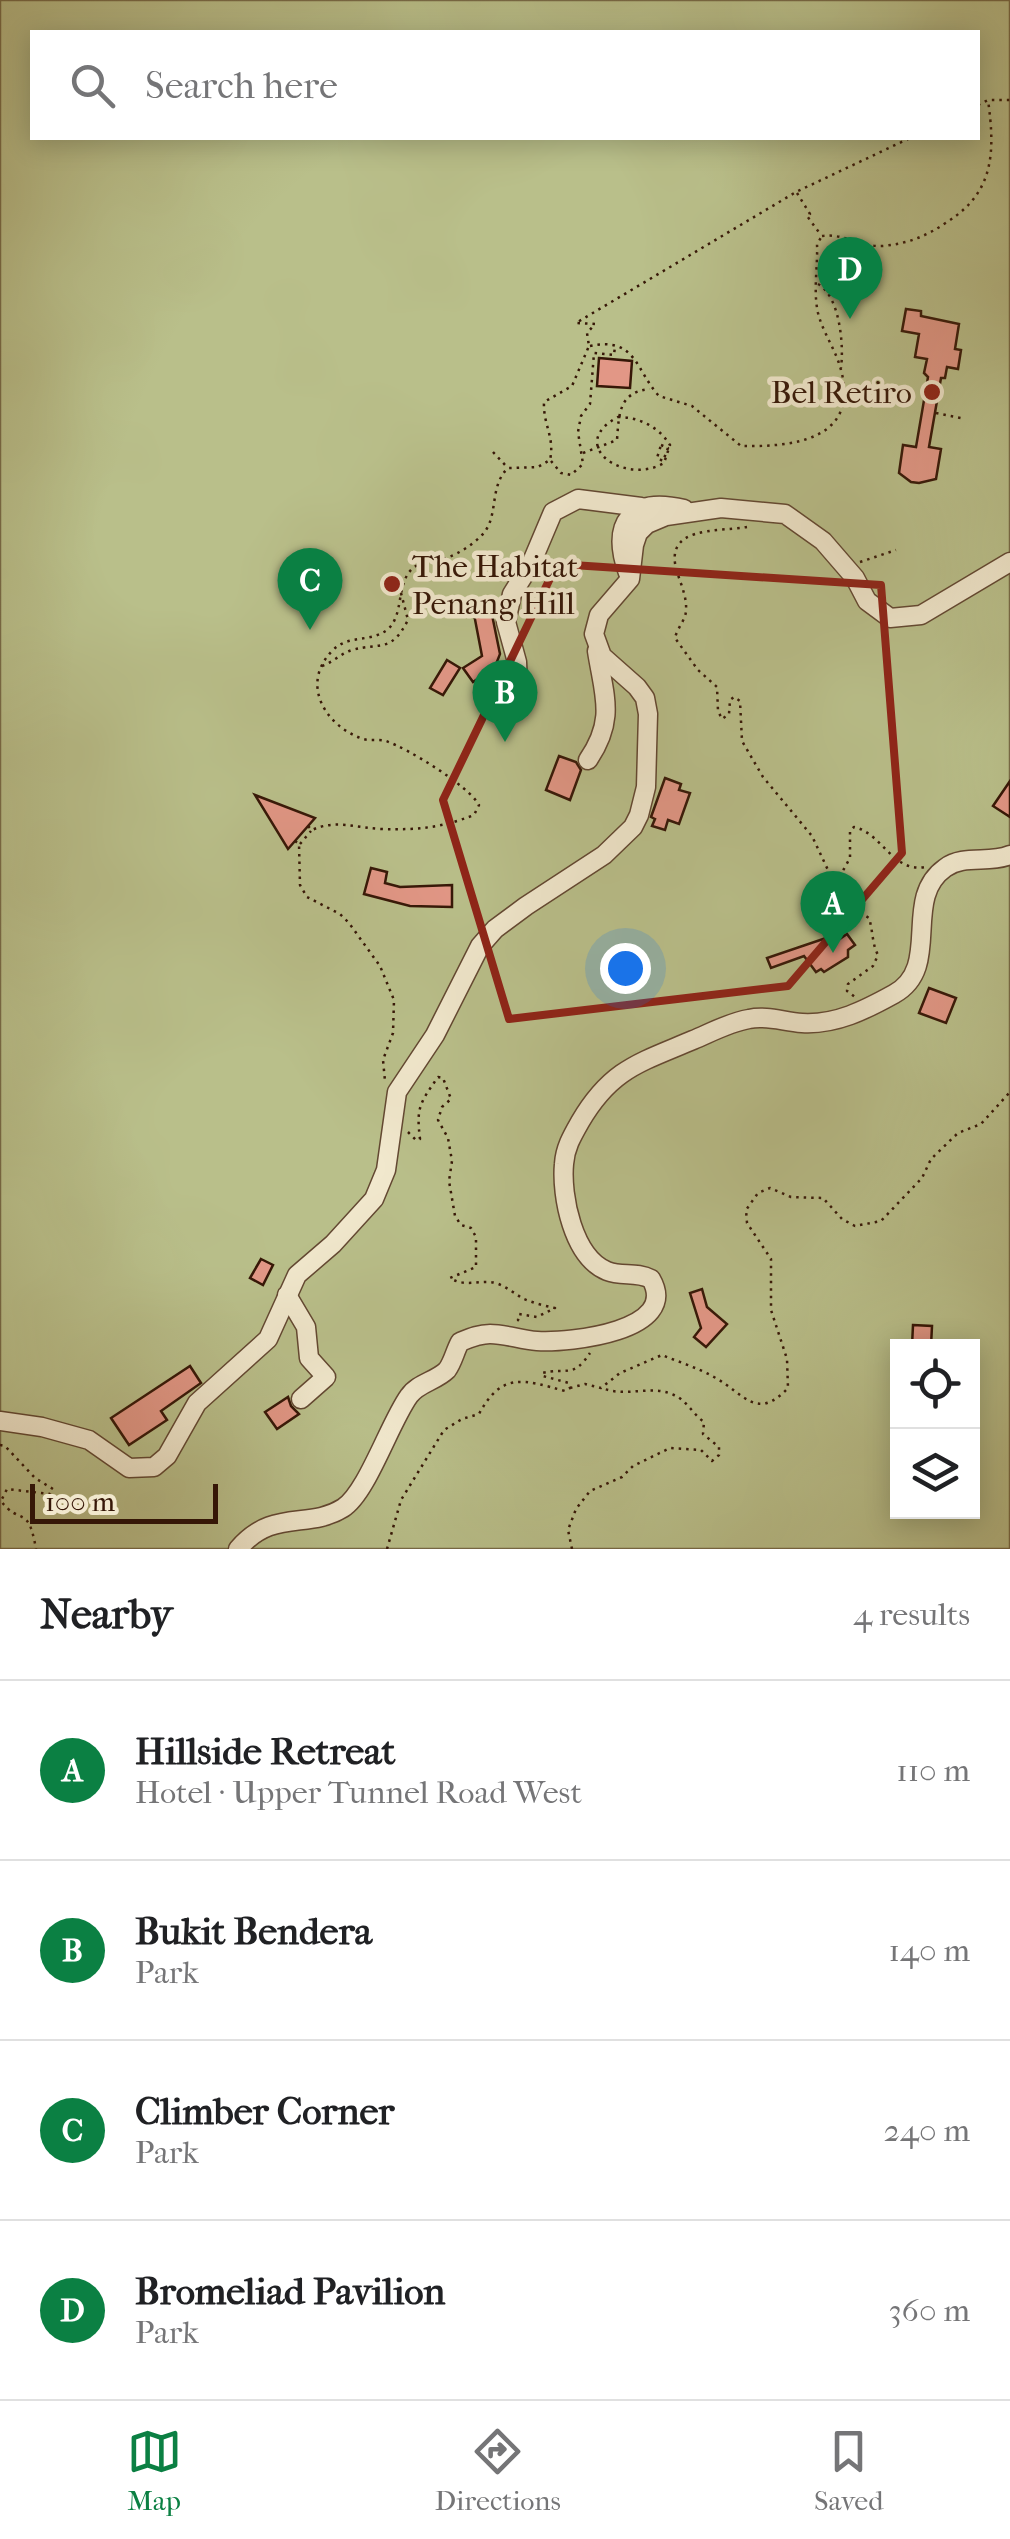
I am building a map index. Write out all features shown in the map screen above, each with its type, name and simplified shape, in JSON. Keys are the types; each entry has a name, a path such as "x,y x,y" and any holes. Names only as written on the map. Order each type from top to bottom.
{"street":[{"path":"518,685 517,662 506,622 512,594 531,564 553,512 578,499 641,506 664,504 692,511"},
{"path":"630,578 621,554 622,532 629,516 641,506"},
{"path":"588,760 603,738 606,720 604,678 594,634 599,615 630,578 638,533 647,524 666,516 722,508 785,514 823,542 856,578 867,601 890,618 921,615 1010,562"},
{"path":"0,1421 42,1426 89,1440 130,1468 154,1467 168,1456 197,1403 268,1339 297,1275 333,1244 374,1199 386,1170 397,1092 435,1035 476,953 488,938 552,887 604,855 640,815 646,787 645,698 596,646"},
{"path":"238,1549 260,1530 276,1523 330,1514 346,1507 356,1496 410,1394 449,1368 460,1342 493,1334 562,1341 640,1323 654,1310 657,1290 651,1279 640,1273 608,1272 580,1244 571,1224 564,1158 570,1139 600,1090 628,1067 748,1019 831,1022 898,992 919,962 923,896 934,876 958,861 992,860 1010,854"},
{"path":"287,1295 306,1327 309,1358 326,1377 301,1399"}],"path":[{"path":"822,236 832,235 854,244 895,244 918,239 969,208 979,194 991,160 988,100"},
{"path":"980,104 1010,100"},
{"path":"397,1092 382,1075 393,1032 394,1000 380,966 349,923 340,914 306,898 300,885 297,842 310,828 329,822 379,829 440,828 474,815 479,805 436,767 386,741 364,739 332,721 321,707 318,694 316,682 321,666 328,654 346,639 372,637 386,631 395,621 400,591 412,569 428,560 448,558 480,538 489,527 499,477 508,468 538,467 550,460 554,444 545,422 544,402 572,386 589,346 587,332 595,324 576,323 796,192 906,140"},
{"path":"796,192 822,236"},
{"path":"822,236 817,244 817,308 841,368"},
{"path":"589,346 615,346 635,357 652,389 670,402 692,406 741,446 795,444 835,422 841,404 842,336 829,292 817,284"},
{"path":"550,460 561,473 571,475 583,464 578,432 581,416 590,404 594,354 614,355 615,346"},
{"path":"582,454 617,440 621,404 627,396 652,389"},
{"path":"936,414 961,418"},
{"path":"659,452 661,446 668,448 656,468 612,466 602,457 598,446 600,432 618,417 632,417 664,435 670,445 667,455"},
{"path":"493,452 508,468"},
{"path":"760,510 747,527 697,534 676,544 672,553 686,616 675,638 716,687 722,720 729,714 730,700 734,697 740,702 742,741 763,776 812,836 842,901 870,918 878,955 873,966 848,984 847,991 873,1003"},
{"path":"860,589 860,560 896,550"},
{"path":"321,666 346,652 380,648 398,639 408,620 400,591"},
{"path":"835,885 850,858 850,831 854,827 880,841 900,864 916,868 934,865"},
{"path":"393,1128 407,1130 416,1140 420,1139 415,1116 438,1077 443,1078 451,1100 442,1107 438,1120 448,1138 455,1216 476,1237 476,1267 450,1278 475,1285 484,1281 496,1284 521,1298 555,1308 536,1317 519,1314 518,1320 526,1324"},
{"path":"601,1388 620,1373 662,1355 716,1378 751,1404 765,1405 782,1394 788,1388 787,1358 771,1310 770,1259 747,1223 746,1210 758,1193 770,1188 791,1197 823,1198 855,1226 881,1220 922,1178 931,1159 958,1133 981,1124 1010,1092"},
{"path":"570,1388 568,1383 542,1373 569,1373 595,1348"},
{"path":"387,1549 401,1500 444,1430 480,1414 490,1393 504,1385 539,1384 565,1391 585,1384 632,1395 664,1392 680,1398 704,1422 704,1434 719,1447 719,1455 712,1462 701,1450 670,1448 633,1466 622,1477 597,1486 576,1508 567,1535 572,1549"},
{"path":"0,1445 6,1446 35,1478 53,1489 50,1494 7,1489 0,1501 8,1511 23,1515 33,1528 36,1549"}],"highlighted area":[{"path":"557,564 881,585 902,853 788,986 509,1019 443,800"}],"green space":[{"path":"0,0 1010,0 1010,1549 0,1549"}],"building":[{"name":"Bel Retiro","path":"906,309 959,324 955,349 961,350 958,369 947,367 945,378 941,378 929,447 941,449 936,479 919,483 899,473 903,445 916,447 928,377 924,373 927,359 915,357 919,334 902,331"},
{"path":"599,358 632,361 630,388 597,386"},
{"path":"490,605 500,654 495,667 473,682 463,668 482,656 473,609"},
{"path":"447,660 460,668 443,695 430,688"},
{"path":"559,756 576,762 581,770 570,800 546,790"},
{"path":"665,778 681,784 679,790 690,793 679,824 668,820 665,830 652,826 655,819 651,817"},
{"path":"1010,781 1010,817 993,806"},
{"path":"255,795 315,818 288,849"},
{"path":"371,868 387,872 385,883 400,887 452,885 452,907 410,906 364,894"},
{"path":"847,934 855,945 848,950 848,957 824,972 816,972 804,956 771,968 767,958 826,938 831,945"},
{"path":"929,988 956,998 946,1023 919,1013"},
{"path":"261,1259 273,1265 263,1285 250,1278"},
{"path":"702,1289 707,1307 727,1324 706,1347 694,1337 701,1328 690,1293"},
{"path":"913,1325 932,1326 931,1339 912,1339"},
{"path":"190,1366 201,1383 161,1411 167,1420 129,1445 111,1418"},
{"path":"288,1397 299,1414 277,1429 265,1412"}],"place":[{"name":"Bromeliad Pavilion","path":"850,319"},
{"name":"Bel Retiro","path":"932,392"},
{"name":"The Habitat Penang Hill","path":"392,584"},
{"name":"Climber Corner","path":"310,630"},
{"name":"Bukit Bendera","path":"505,742"},
{"name":"Hillside Retreat","path":"833,953"}]}
